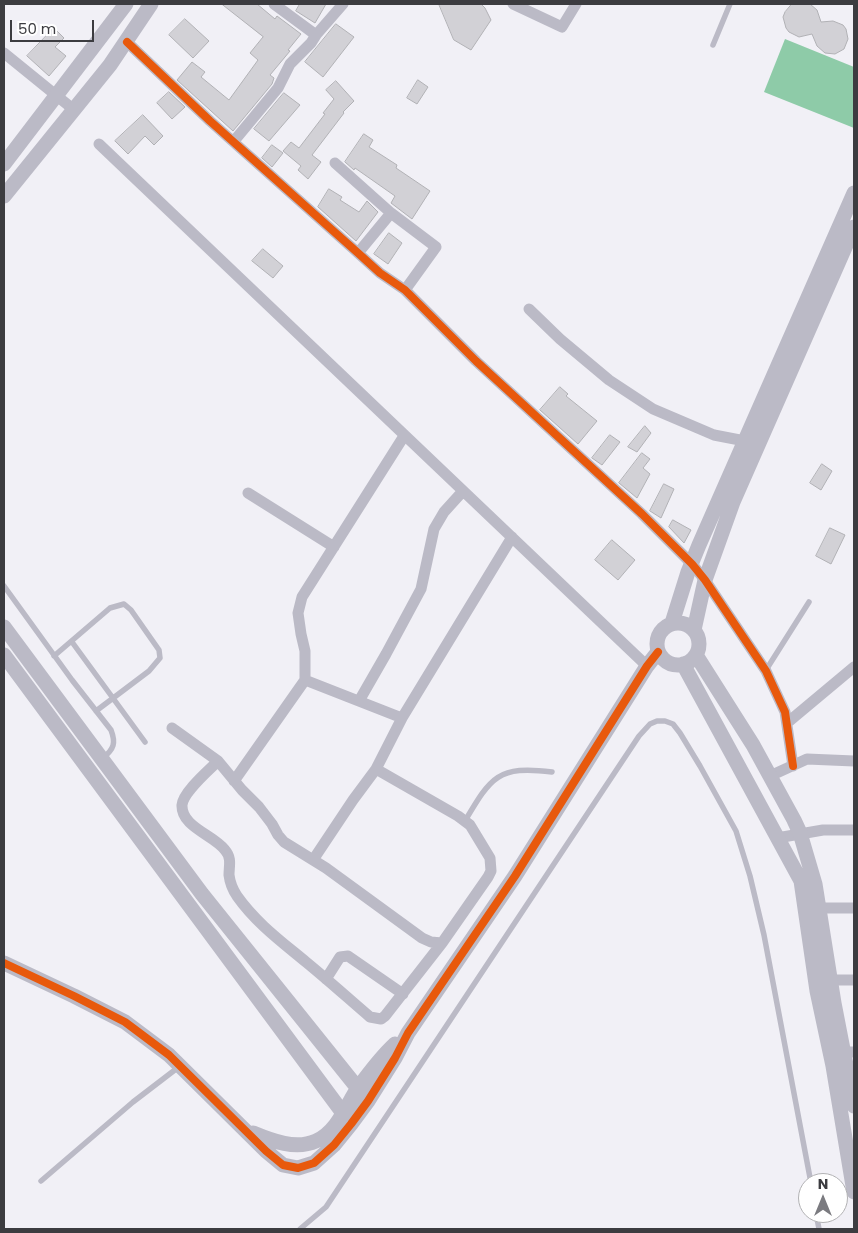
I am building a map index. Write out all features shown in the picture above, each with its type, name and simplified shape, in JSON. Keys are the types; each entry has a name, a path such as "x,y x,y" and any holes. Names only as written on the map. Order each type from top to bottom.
{"street":[{"path":"4,164 57,97 126,4"},
{"path":"4,196 127,42 151,4"},
{"path":"274,4 316,35"},
{"path":"234,141 278,88 290,64 311,43 343,4"},
{"path":"513,4 562,27 576,4"},
{"path":"127,42 380,273 405,290 476,361 642,514 692,564 766,671 785,712 793,766"},
{"path":"4,53 73,109"},
{"path":"99,144 647,666"},
{"path":"335,163 391,213 436,247 405,290"},
{"path":"694,630 704,580 733,502 835,253 854,193"},
{"path":"358,253 391,213"},
{"path":"835,253 854,227"},
{"path":"672,623 692,564 745,441 819,290"},
{"path":"529,309 560,339 609,380 653,409 714,435 745,441"},
{"path":"234,781 306,680 305,651 300,634 298,613 302,597 404,436"},
{"path":"359,700 421,589 434,529 444,512 462,491"},
{"path":"248,493 334,547"},
{"path":"313,860 376,769 402,718 512,537"},
{"path":"672,623 685,624 697,634 699,644 696,655 683,664 671,664 658,652 658,638 666,626 672,623"},
{"path":"4,626 202,894 368,1101"},
{"path":"245,1130 273,1142 303,1144 315,1142 368,1101 408,1033 515,876 647,666 658,652"},
{"path":"4,655 347,1119"},
{"path":"696,655 753,745 794,820 815,884 830,980 849,1052 840,1069 854,1192"},
{"path":"683,664 800,881 817,991 840,1069 854,1106"},
{"path":"787,723 854,666"},
{"path":"306,680 402,718"},
{"path":"172,728 218,761 234,781 260,807 284,842 326,868 422,938 430,942 442,943"},
{"path":"770,776 807,759 854,762"},
{"path":"218,761 183,800 184,813 189,821 224,848 230,863 229,876 232,886 238,897 268,932 370,1017 380,1019 385,1016 403,994 442,943 491,870 490,858 477,835 465,821 376,769"},
{"path":"778,838 824,830 854,830"},
{"path":"819,908 854,908"},
{"path":"326,979 340,957 348,956 403,994"},
{"path":"4,963 125,1022 169,1055 266,1151 283,1165 298,1168 314,1163 334,1144 347,1119 358,1088 393,1046 408,1033"},
{"path":"830,980 854,980"}],"lane":[{"path":"713,45 730,4"},
{"path":"4,586 54,656 111,730 114,746 112,751 102,760"},
{"path":"766,671 809,602"},
{"path":"54,656 110,608 124,604 130,610 159,650 160,658 149,670 96,711"},
{"path":"72,642 145,742"},
{"path":"300,1229 326,1207 639,736 650,724 658,721 673,724 680,733 736,831 750,876 764,935 809,1173"},
{"path":"465,821 481,794 496,777 512,771 552,772"},
{"path":"41,1181 134,1102 180,1066"}],"shaded area":[{"path":"785,39 854,67 854,128 764,92"}],"building":[{"path":"222,4 257,4 275,19 277,16 301,34 270,75 274,78 272,84 233,131 177,80 192,62 205,72 201,77 229,100 258,60 250,53 263,37"},
{"path":"300,4 326,4 315,23 296,11"},
{"path":"439,4 481,4 485,8 491,20 471,50 454,40"},
{"path":"792,4 810,4 817,10 821,22 833,21 843,25 848,39 844,49 835,54 825,53 817,46 812,34 799,37 789,32 783,17"},
{"path":"185,19 209,41 193,58 169,35"},
{"path":"336,24 354,37 323,77 305,62"},
{"path":"54,28 64,38 55,47 66,56 49,76 27,56"},
{"path":"418,80 428,87 417,104 407,98"},
{"path":"336,81 354,101 343,112 312,155 321,162 308,179 298,170 301,166 283,151 291,142 299,148 325,114 323,113 334,99 326,90"},
{"path":"169,92 185,107 172,119 157,103"},
{"path":"284,93 300,105 269,141 254,129"},
{"path":"143,115 163,136 154,145 145,136 128,154 115,141"},
{"path":"364,134 373,140 369,147 397,165 396,168 430,191 412,219 391,203 395,196 355,168 354,170 345,162"},
{"path":"272,145 283,153 272,167 262,158"},
{"path":"329,189 342,197 340,200 359,212 367,201 378,212 356,241 318,207"},
{"path":"389,233 402,243 388,264 374,254"},
{"path":"263,249 283,266 273,278 252,261"},
{"path":"560,387 568,394 566,396 597,421 578,444 540,410"},
{"path":"645,426 651,433 637,452 628,447"},
{"path":"610,435 620,442 602,465 592,458"},
{"path":"642,453 650,459 643,468 650,474 637,498 619,483"},
{"path":"822,464 832,471 821,490 810,483"},
{"path":"664,484 674,489 661,518 650,511"},
{"path":"673,520 691,530 684,543 669,527"},
{"path":"830,528 845,535 831,564 816,556"},
{"path":"612,540 635,560 618,580 595,560"}],"cycle path":[{"path":"127,42 210,121 380,273 405,290 476,361 642,514 692,564 705,580 766,671 785,712 793,766"},
{"path":"4,963 125,1022 169,1055 266,1151 283,1165 298,1168 314,1163 334,1145 368,1101 408,1033 515,876 647,666 658,652"}]}
